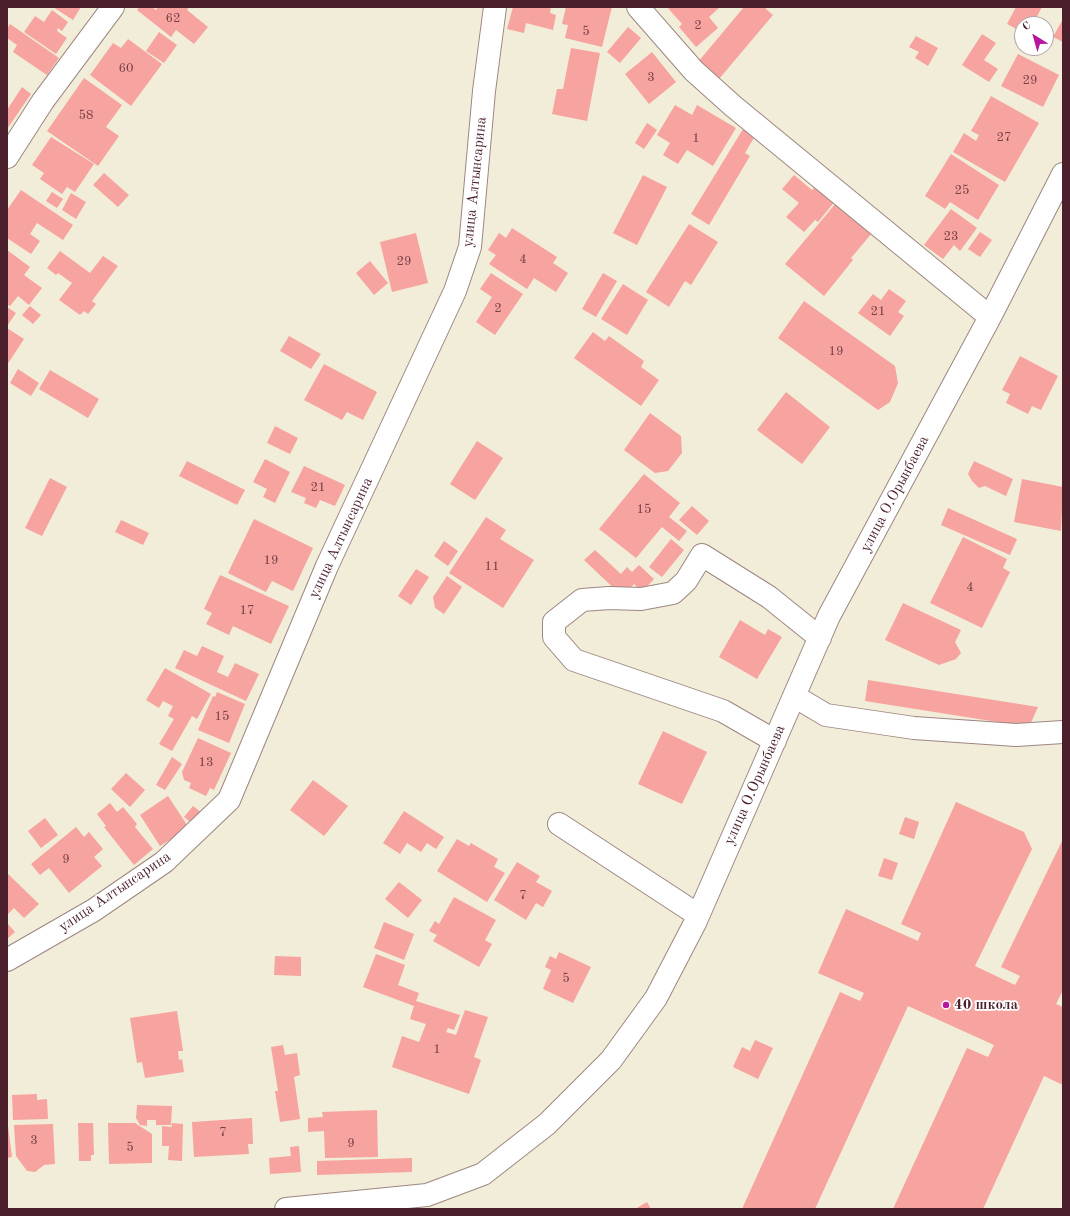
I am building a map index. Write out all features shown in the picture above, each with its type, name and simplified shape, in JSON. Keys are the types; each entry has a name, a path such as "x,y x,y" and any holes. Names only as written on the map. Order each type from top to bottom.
{"street":[{"path":"7,157 43,101 113,7"},
{"name":"улица Алтынсарина","path":"7,960 94,910 164,862 229,800 327,566 455,291 470,247 484,91 495,7"},
{"path":"638,7 694,72 733,106 990,317"},
{"name":"улица О.Орынбаева","path":"286,1209 427,1195 483,1174 547,1124 611,1060 656,998 698,915 829,616 990,317 1063,174"},
{"path":"775,741 723,711 574,660 554,637 554,622 582,600 610,598 641,600 673,593 686,581 702,556 768,597 820,638"},
{"path":"794,696 826,715 914,728 1016,735 1063,732"},
{"path":"559,824 698,915"}],"building":[{"path":"53,7 81,7 73,20"},
{"path":"139,7 152,7 156,10 158,7 189,7 187,10 208,27 194,44 176,30 171,37 137,10"},
{"path":"513,7 551,7 550,13 556,15 553,30 526,23 524,33 507,29"},
{"path":"566,7 612,7 602,47 565,38 568,25 562,24"},
{"path":"667,7 720,7 709,17 718,28 696,47 679,27 682,24"},
{"path":"744,7 767,7 766,9 773,15 719,79 698,62"},
{"path":"1016,7 1042,7 1037,16 1014,16 1014,28 1007,24"},
{"path":"52,10 68,22 62,31 58,28 57,31 67,38 56,54 24,32 35,16 44,22"},
{"path":"1063,19 1063,42 1054,38"},
{"path":"10,24 59,58 47,75 13,52 17,45 7,38 7,29"},
{"path":"628,27 641,38 620,63 607,52"},
{"path":"159,32 177,45 164,63 146,51"},
{"path":"982,34 996,43 984,60 998,69 989,82 962,65"},
{"path":"916,36 938,48 928,66 915,58 919,52 909,47"},
{"path":"128,39 162,64 131,106 90,75 113,43 121,48"},
{"path":"571,48 600,53 587,121 552,114 557,89 563,89"},
{"path":"652,52 676,82 649,104 625,74"},
{"path":"1017,56 1022,56 1059,75 1043,107 1001,86"},
{"path":"84,78 122,105 106,127 119,136 98,166 47,131"},
{"path":"22,87 31,94 7,129 7,110"},
{"path":"991,96 1039,123 1005,182 953,152 964,133 976,141 979,135 971,131"},
{"path":"675,105 692,115 697,105 736,128 713,166 687,150 678,164 663,155 670,143 657,135"},
{"path":"647,123 657,130 644,149 635,143"},
{"path":"743,129 755,136 745,153 750,156 709,225 691,214"},
{"path":"51,137 94,164 75,192 67,187 62,194 40,179 44,173 32,165"},
{"path":"951,154 999,185 978,220 950,202 945,209 925,196"},
{"path":"104,173 129,195 118,207 93,185"},
{"path":"643,175 667,187 637,245 613,233"},
{"path":"794,175 812,190 817,185 836,200 818,222 815,220 804,232 786,217 799,203 782,189"},
{"path":"21,190 73,225 63,240 37,223 30,234 40,241 31,254 7,238 7,210"},
{"path":"52,192 63,199 57,208 46,201"},
{"path":"71,193 86,202 76,219 62,210"},
{"path":"836,203 872,233 851,258 853,260 824,296 785,264"},
{"path":"951,209 977,228 960,251 954,245 943,259 924,245"},
{"path":"689,224 718,242 691,285 685,281 669,307 646,292"},
{"path":"512,228 557,257 553,263 568,273 556,292 534,278 527,289 489,264 496,255 488,250 499,233 506,238"},
{"path":"980,232 992,240 980,257 968,249"},
{"path":"416,233 428,283 392,292 380,242"},
{"path":"7,250 30,267 24,275 42,288 29,305 18,296 10,306 7,304"},
{"path":"60,251 90,273 103,256 118,266 92,301 96,304 88,314 84,311 80,315 59,300 72,283 58,273 56,275 47,268"},
{"path":"370,261 388,283 374,295 356,273"},
{"path":"491,273 523,294 495,335 476,322 492,297 480,289"},
{"path":"603,273 617,281 596,317 582,309"},
{"path":"623,284 648,300 627,335 601,319"},
{"path":"889,289 906,301 898,312 904,316 890,336 858,313 873,294 881,300"},
{"path":"804,301 895,366 898,383 890,402 878,410 778,338"},
{"path":"30,306 41,315 33,324 22,315"},
{"path":"7,307 16,313 7,326"},
{"path":"7,328 24,339 7,365"},
{"path":"593,332 605,341 609,336 644,361 641,367 659,380 641,406 574,358"},
{"path":"289,336 321,354 311,369 280,351"},
{"path":"1020,356 1058,376 1041,410 1032,406 1028,414 1006,403 1010,394 1002,390"},
{"path":"324,364 377,392 363,420 347,412 342,420 304,400"},
{"path":"18,369 39,383 31,396 10,383"},
{"path":"50,370 99,399 88,418 39,389"},
{"path":"786,392 830,427 802,464 757,430"},
{"path":"650,413 681,436 682,453 668,471 655,473 624,450"},
{"path":"275,426 298,438 290,454 267,443"},
{"path":"477,441 503,458 475,500 450,484"},
{"path":"265,459 290,472 275,503 263,497 267,489 253,482"},
{"path":"187,461 245,490 237,505 179,476"},
{"path":"974,461 1013,479 1006,496 985,486 979,488 972,481 968,474"},
{"path":"304,466 345,485 335,506 320,500 316,508 304,503 306,498 291,492"},
{"path":"644,474 680,503 669,517 687,531 679,541 662,527 636,558 599,529"},
{"path":"50,478 67,487 42,536 25,528"},
{"path":"1022,479 1063,487 1061,531 1014,522"},
{"path":"692,506 709,521 697,535 679,520"},
{"path":"948,508 1017,539 1010,555 941,525"},
{"path":"486,517 506,530 500,539 534,560 503,608 449,573"},
{"path":"254,519 313,548 293,591 272,581 266,592 228,573"},
{"path":"121,520 149,533 143,545 115,532"},
{"path":"963,537 1007,559 1003,568 1010,572 982,628 930,603"},
{"path":"671,539 684,550 662,577 649,567"},
{"path":"444,541 458,551 448,566 434,556"},
{"path":"595,550 621,574 627,567 632,572 639,565 654,579 642,592 634,584 622,596 584,560"},
{"path":"416,569 429,577 411,605 398,596"},
{"path":"220,575 289,606 271,644 233,626 229,635 206,624 212,613 204,609"},
{"path":"447,576 462,587 444,614 435,608 433,597"},
{"path":"903,603 961,630 955,642 961,653 956,659 939,665 885,640"},
{"path":"740,620 765,635 768,629 782,637 757,679 719,657"},
{"path":"202,646 224,656 217,672 228,677 235,663 259,674 246,701 175,668 184,650 197,656"},
{"path":"165,668 211,694 197,719 192,716 172,751 159,744 174,719 168,716 173,706 163,701 159,708 146,700"},
{"path":"868,680 1038,707 1029,727 865,701"},
{"path":"217,692 245,704 229,743 198,730 213,696 215,697"},
{"path":"663,731 707,752 682,804 638,784"},
{"path":"198,738 231,753 214,790 210,788 206,796 189,788 191,783 184,780 182,772"},
{"path":"172,757 182,764 165,790 156,785"},
{"path":"126,773 145,790 130,807 111,789"},
{"path":"313,780 348,806 324,836 290,810"},
{"path":"168,796 189,828 160,846 140,815"},
{"name":"40 школа","path":"956,802 1024,832 1032,849 975,966 1015,985 1020,976 1001,967 1063,839 1063,990 1056,1004 1063,1007 1063,1085 1044,1076 983,1209 893,1209 967,1048 988,1057 994,1045 908,1006 815,1209 742,1209 840,992 860,1001 864,993 818,973 846,909 918,941 921,933 901,924"},
{"path":"110,803 117,812 123,807 137,824 135,827 153,849 134,865 104,827 106,826 97,814"},
{"path":"193,806 202,813 193,824 184,817"},
{"path":"404,811 444,837 436,849 427,843 421,852 407,843 400,854 383,843"},
{"path":"905,817 919,822 914,839 899,834"},
{"path":"45,818 58,835 41,848 28,831"},
{"path":"76,827 84,837 89,832 103,849 94,857 102,866 69,893 49,868 40,875 31,864"},
{"path":"457,839 469,846 471,843 498,859 494,867 505,873 487,902 437,871"},
{"path":"884,858 898,863 892,880 878,876"},
{"path":"517,862 540,876 536,882 552,891 543,907 536,903 526,920 494,900"},
{"path":"7,873 39,904 24,918 14,908 7,915"},
{"path":"399,882 422,900 408,918 385,899"},
{"path":"454,897 496,920 485,940 492,944 479,967 433,941 437,935 429,931 435,921 439,924"},
{"path":"384,922 414,934 404,960 374,948"},
{"path":"7,923 15,932 7,939"},
{"path":"559,952 591,967 573,1003 543,989 551,970 545,967 550,956 556,959"},
{"path":"376,954 405,965 398,985 419,993 416,1001 460,1015 454,1030 448,1028 446,1032 456,1035 465,1010 488,1017 474,1057 481,1060 469,1094 392,1067 402,1036 419,1042 426,1024 410,1019 414,1006 363,987"},
{"path":"275,956 301,957 301,976 274,975"},
{"path":"177,1011 183,1051 178,1051 179,1060 182,1059 184,1072 145,1078 142,1062 137,1063 130,1018"},
{"path":"755,1040 773,1048 758,1079 733,1067 742,1047 750,1051"},
{"path":"283,1045 285,1055 297,1053 300,1075 294,1077 300,1119 280,1122 275,1091 278,1091 271,1047"},
{"path":"37,1094 37,1100 47,1099 48,1119 13,1120 12,1095"},
{"path":"137,1105 172,1106 171,1125 156,1125 156,1120 147,1120 147,1126 140,1125 136,1118"},
{"path":"377,1110 378,1157 325,1158 324,1131 308,1132 308,1118 323,1117 322,1112"},
{"path":"7,1118 12,1157 7,1158"},
{"path":"252,1118 253,1144 248,1144 249,1154 194,1157 192,1122"},
{"path":"78,1123 93,1123 94,1155 91,1155 91,1161 79,1161"},
{"path":"108,1123 135,1123 152,1134 152,1163 109,1164"},
{"path":"172,1123 183,1124 182,1161 168,1160 169,1146 162,1146 162,1126 171,1127 171,1129"},
{"path":"53,1124 55,1164 44,1165 35,1172 27,1171 16,1156 14,1125"},
{"path":"299,1146 301,1172 270,1174 269,1158 291,1156 290,1147"},
{"path":"412,1158 412,1172 317,1175 317,1161"},
{"path":"647,1202 651,1209 635,1209"}],"place":[{"name":"40 школа","path":"946,1005"}]}
